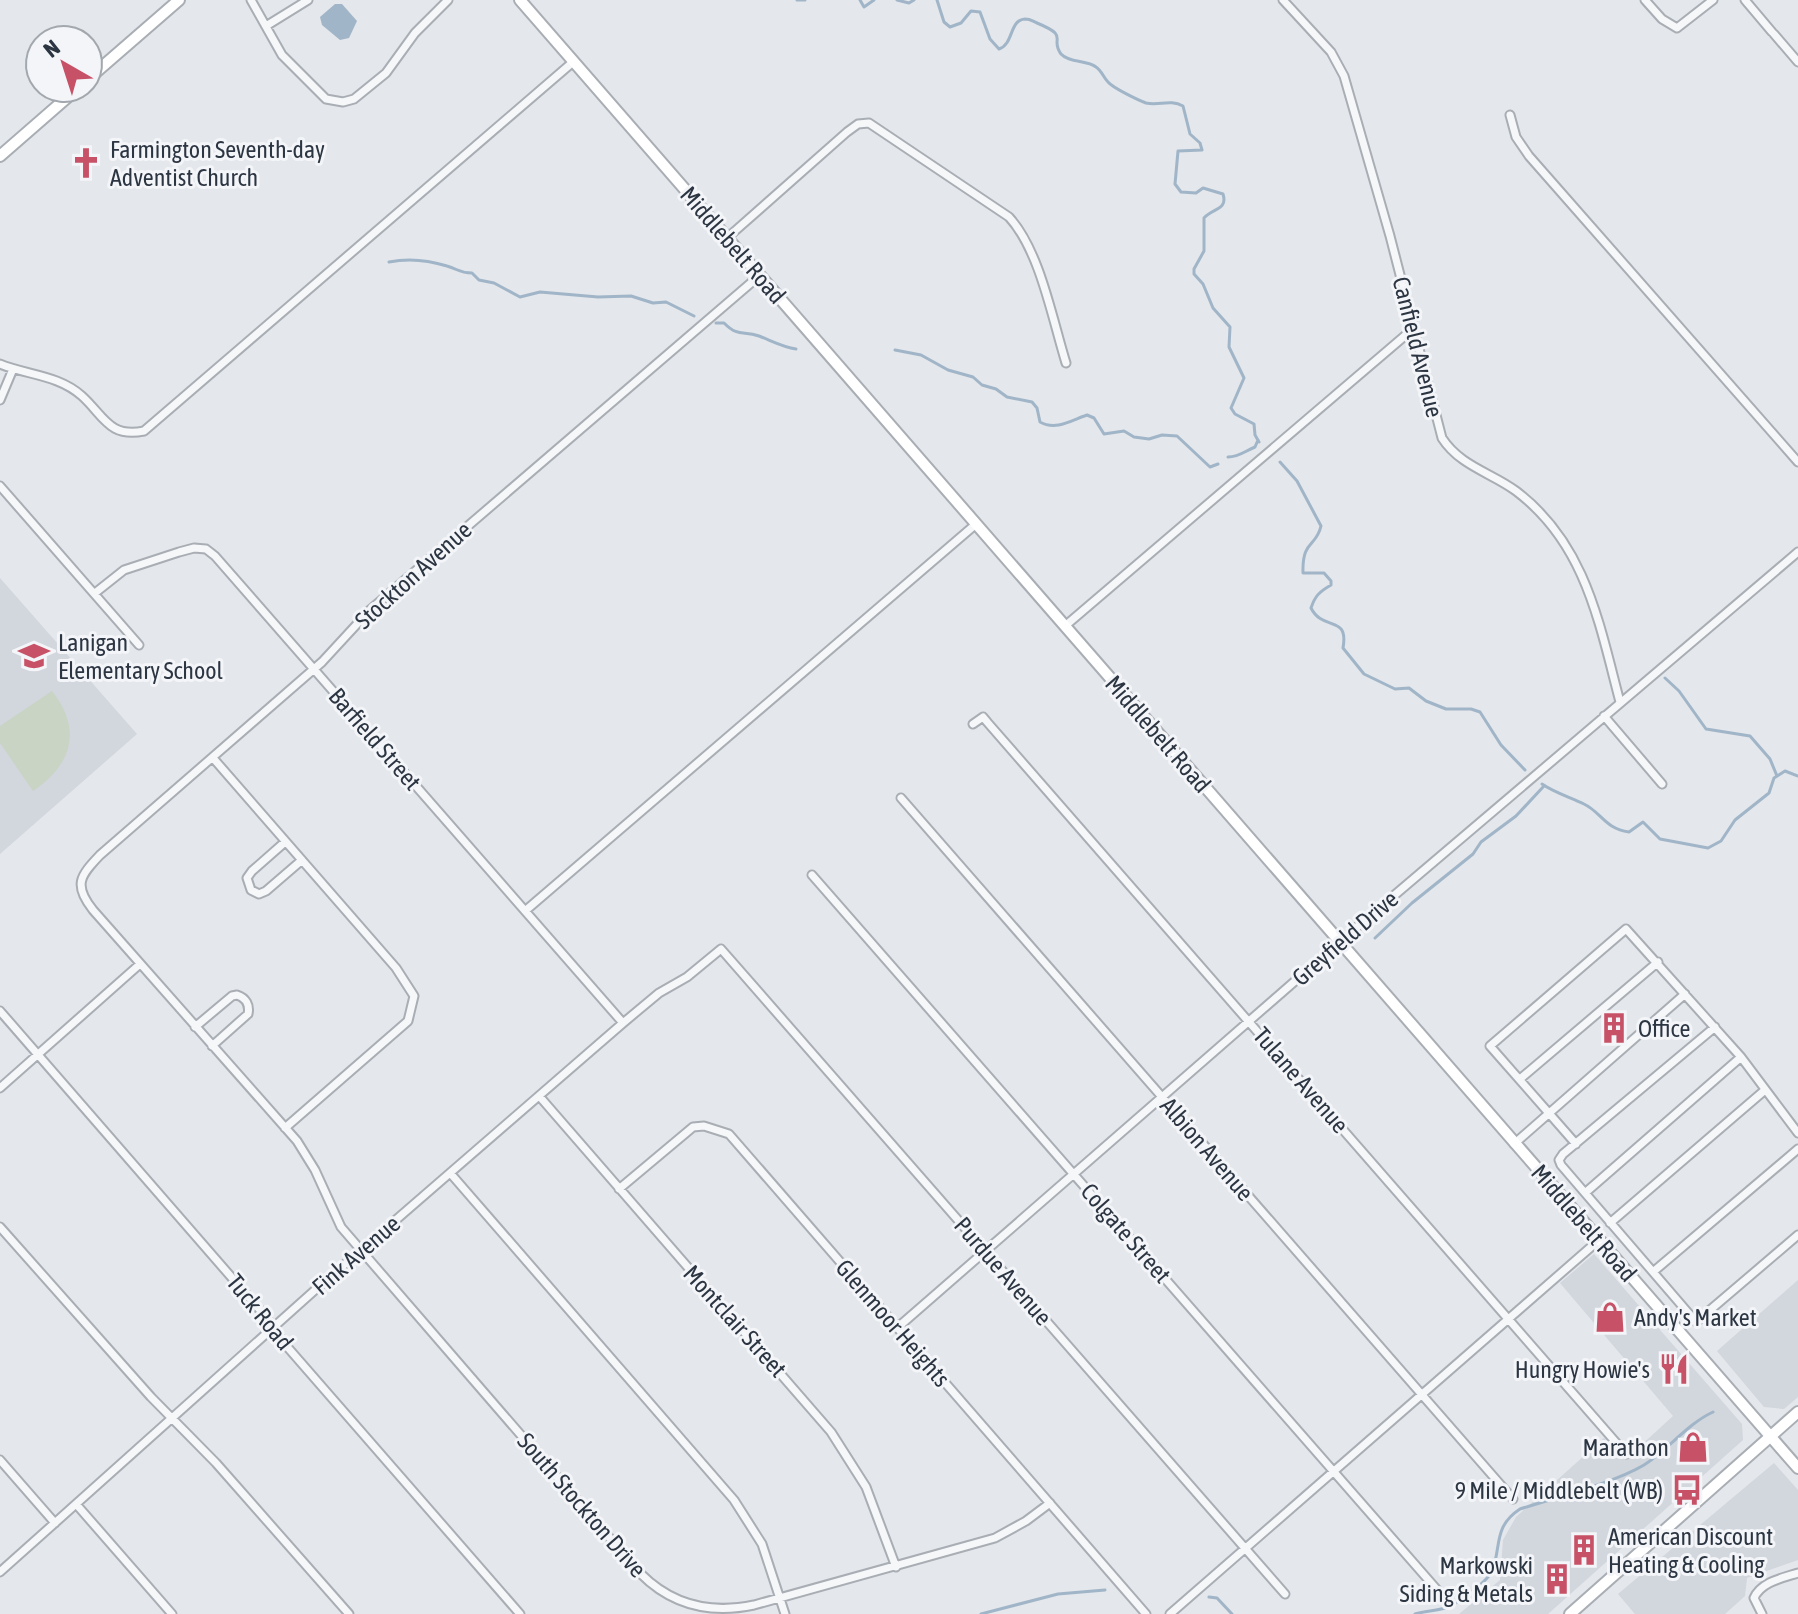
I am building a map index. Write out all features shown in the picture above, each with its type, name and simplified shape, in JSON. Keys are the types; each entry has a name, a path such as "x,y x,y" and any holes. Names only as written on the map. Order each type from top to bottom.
{"street":[{"path":"104,65 179,0"},
{"path":"251,0 282,55 326,99 343,102 354,99 386,73 415,33 448,0"},
{"path":"266,26 308,0"},
{"name":"Middlebelt Road","path":"520,0 1798,1468"},
{"name":"Canfield Avenue","path":"1283,0 1331,52 1344,76 1414,328 1438,430 1446,445 1467,463 1516,492 1561,537 1591,595 1620,702"},
{"path":"1645,0 1662,19 1677,28 1713,0"},
{"path":"1745,0 1798,62"},
{"path":"0,364 65,385 82,396 107,423 121,432 144,431 573,62"},
{"path":"0,156 60,104"},
{"path":"1510,115 1516,137 1529,156 1798,462"},
{"path":"727,238 847,132 858,124 869,123 1006,214 1022,231 1034,258 1066,363"},
{"name":"Stockton Avenue","path":"80,885 84,873 100,855 314,669 370,610 759,276"},
{"path":"1065,626 1414,328"},
{"path":"0,400 13,369"},
{"path":"0,486 139,645"},
{"path":"525,911 976,524"},
{"name":"Barfield Street","path":"95,593 124,570 194,548 206,549 215,556 623,1023"},
{"name":"Greyfield Drive","path":"897,1328 1339,943 1798,552"},
{"path":"1604,716 1662,784"},
{"name":"Tulane Avenue","path":"973,724 983,717 1626,1454"},
{"path":"213,758 396,968 414,996 408,1021 285,1128"},
{"name":"Albion Avenue","path":"901,798 1513,1499"},
{"path":"285,842 247,878 251,890 259,894 266,891 302,860"},
{"name":"Colgate Street","path":"812,875 1439,1592"},
{"name":"South Stockton Drive","path":"80,885 84,898 309,1158 341,1227 655,1587 678,1600 706,1609 741,1608 995,1538 1050,1503"},
{"path":"1576,1144 1490,1046 1626,929 1741,1057 1798,1133"},
{"name":"Fink Avenue","path":"0,1572 274,1327 623,1023 721,949"},
{"name":"Purdue Avenue","path":"721,949 1285,1594"},
{"path":"1520,1079 1658,962"},
{"path":"0,1088 140,964"},
{"path":"1514,1144 1685,994"},
{"path":"195,1027 232,996 237,995 245,1000 248,1014 212,1046"},
{"name":"Tuck Road","path":"0,1011 520,1614"},
{"path":"1715,1027 1559,1160 1696,1322 1798,1235"},
{"path":"1585,1193 1741,1057"},
{"path":"1610,1223 1765,1090"},
{"name":"Montclair Street","path":"540,1097 794,1387 845,1451 866,1487 896,1567"},
{"name":"Glenmoor Heights","path":"619,1189 693,1127 704,1126 729,1134 1146,1614"},
{"path":"1653,1272 1797,1153"},
{"path":"451,1174 734,1500 762,1544 785,1614"},
{"path":"0,1227 349,1614"},
{"path":"1170,1614 1599,1240"},
{"path":"1570,1614 1798,1412"},
{"path":"0,1460 55,1523"},
{"path":"76,1504 172,1614"},
{"path":"1762,1614 1754,1598 1758,1590 1798,1573"}],"shaded area":[{"name":"Lanigan Elementary School","path":"0,578 137,734 0,854"},
{"path":"1594,1254 1742,1424 1743,1440 1548,1614 1459,1614 1500,1580 1503,1540 1516,1517 1604,1438 1625,1460 1673,1416 1560,1283"},
{"path":"1798,1280 1798,1397 1784,1409 1764,1407 1717,1351"},
{"path":"1774,1463 1798,1490 1798,1560 1747,1578 1745,1596 1725,1614 1635,1614 1618,1594"}],"green space":[{"path":"52,691 67,719 69,745 57,769 33,791 0,743 0,726"}],"water":[{"path":"335,4 342,4 357,21 349,38 340,40 322,25 320,17"}],"waterway":[{"path":"797,0 805,0"},
{"path":"860,0 864,7 874,0"},
{"path":"897,0 909,3 914,0"},
{"path":"937,0 944,22 950,27 961,23 971,11 980,12 990,39 999,49 1007,42 1016,23 1030,20 1056,35 1058,49 1064,57 1096,67 1108,82 1120,90 1146,103 1183,106 1190,134 1200,143 1202,150 1178,151 1175,184 1181,192 1196,193 1203,188 1223,194 1224,199 1222,206 1204,218 1204,251 1194,274 1203,284 1213,308 1230,327 1229,347 1244,378 1231,408 1235,414 1254,424 1259,442"},
{"path":"389,262 411,260 440,264 472,273 479,280 494,283 520,297 540,292 598,297 631,296 653,303 666,302 694,316"},
{"path":"716,323 724,323 737,332 754,334 796,349"},
{"path":"895,350 921,355 948,370 973,377 1007,397 1032,402 1037,408 1040,422 1064,424 1087,415 1094,418 1104,434 1124,431 1134,437 1149,439 1162,435 1177,436 1210,467 1218,464"},
{"path":"1228,457 1255,447 1258,440"},
{"path":"1280,462 1297,481 1321,526 1303,562 1303,573 1324,573 1331,581 1311,608 1316,615 1339,627 1344,638 1343,648 1364,674 1395,689 1409,688 1426,701 1446,709 1480,712 1501,745 1525,770"},
{"path":"1665,678 1679,691 1706,729 1750,736 1770,759 1777,776"},
{"path":"1542,784 1590,807 1621,830 1629,832 1643,822 1660,839 1708,848 1721,841 1735,820 1769,793 1774,778 1785,771 1798,776"},
{"path":"1375,938 1412,903 1473,854 1481,842 1516,816 1544,786"},
{"path":"1415,1614 1450,1606 1486,1580 1493,1569 1502,1529 1520,1509 1631,1472 1653,1459 1695,1423 1713,1412"},
{"path":"981,1614 1058,1594 1105,1590"},
{"path":"1209,1597 1217,1598 1232,1614"}],"place":[{"name":"Farmington Seventh-day Adventist Church","path":"86,163"},
{"name":"Lanigan Elementary School","path":"34,656"},
{"name":"Office","path":"1614,1028"},
{"name":"Andy's Market","path":"1610,1317"},
{"name":"Hungry Howie's","path":"1674,1369"},
{"name":"Marathon","path":"1693,1447"},
{"name":"9 Mile / Middlebelt (WB)","path":"1687,1490"},
{"name":"American Discount Heating & Cooling","path":"1584,1550"},
{"name":"Markowski Siding & Metals","path":"1557,1579"}]}
